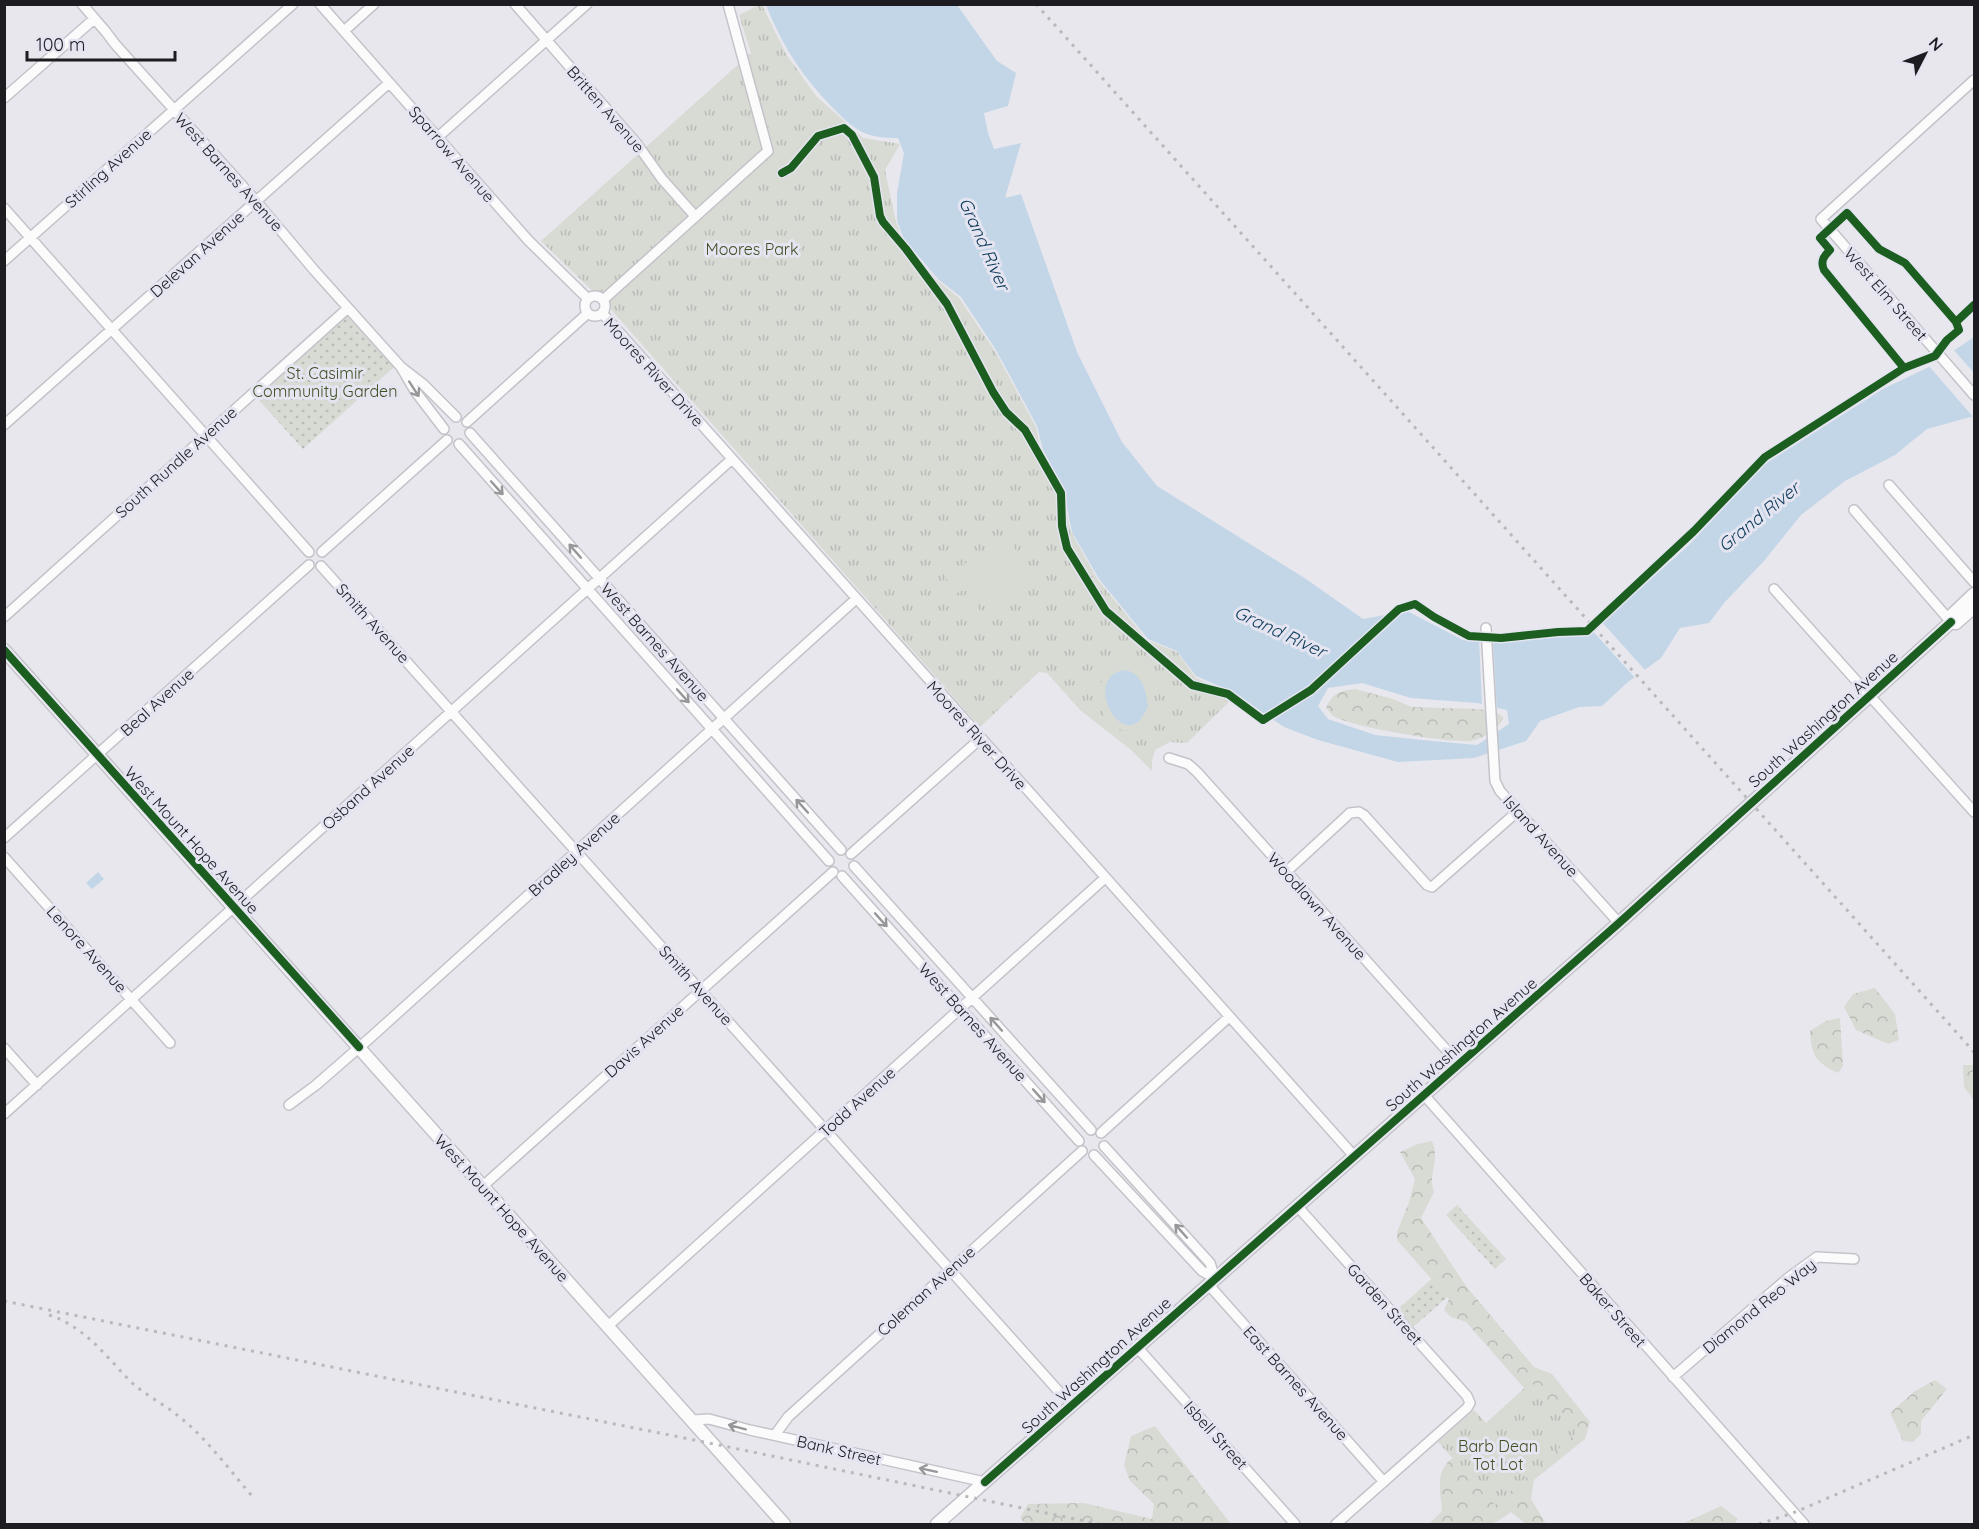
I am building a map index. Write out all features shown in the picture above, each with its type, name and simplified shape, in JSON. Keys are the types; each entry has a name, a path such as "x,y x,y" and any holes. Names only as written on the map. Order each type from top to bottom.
{"street":[{"name":"West Barnes Avenue","path":"82,4 401,367 423,384 456,417"},
{"name":"Stirling Avenue","path":"4,261 293,4"},
{"name":"Sparrow Avenue","path":"320,4 528,240 588,299"},
{"path":"344,31 374,4"},
{"name":"Britten Avenue","path":"515,4 637,144 662,179 695,216"},
{"path":"438,137 587,4"},
{"path":"603,300 768,151 728,4"},
{"path":"4,98 94,19"},
{"name":"West Elm Street","path":"1974,80 1821,219 1974,395"},
{"name":"Delevan Avenue","path":"4,425 389,83"},
{"path":"4,208 309,552"},
{"path":"597,297 603,300 605,308 602,313 594,316 588,313 585,308 588,299 597,297"},
{"name":"South Rundle Avenue","path":"4,617 348,308"},
{"path":"467,422 588,313"},
{"name":"Moores River Drive","path":"602,313 1354,1156"},
{"name":"West Barnes Avenue","path":"401,367 415,391 444,429"},
{"path":"456,417 470,425 470,433 466,440 459,444 447,440 444,429 449,419 456,417"},
{"name":"West Barnes Avenue","path":"470,433 841,850"},
{"path":"322,552 447,440"},
{"name":"West Barnes Avenue","path":"459,444 829,861"},
{"name":"Osband Avenue","path":"4,1114 732,459"},
{"path":"1889,485 1974,582"},
{"path":"1854,510 1951,622"},
{"path":"317,549 322,552 324,561 321,566 316,568 306,560 309,552 317,549"},
{"name":"Beal Avenue","path":"4,838 309,564"},
{"name":"Smith Avenue","path":"321,566 1062,1395 1073,1403"},
{"path":"1774,589 1974,812"},
{"name":"South Washington Avenue","path":"1951,622 1950,617 1974,594"},
{"name":"Bradley Avenue","path":"289,1105 309,1091 359,1047 856,599"},
{"name":"South Washington Avenue","path":"937,1524 1619,923 1951,622 1956,623 1974,608"},
{"name":"Island Avenue","path":"1486,628 1495,781 1500,791 1619,923"},
{"name":"West Mount Hope Avenue","path":"4,650 784,1524"},
{"path":"851,854 980,739"},
{"name":"Woodlawn Avenue","path":"1169,758 1188,764 1197,772 1459,1064"},
{"path":"1286,872 1350,813 1359,812 1432,887 1518,811"},
{"path":"841,850 851,854 854,858 854,866 850,873 837,874 829,867 832,855 841,850"},
{"name":"Lenore Avenue","path":"4,856 170,1043"},
{"name":"West Barnes Avenue","path":"854,866 1091,1130"},
{"name":"West Barnes Avenue","path":"837,874 1079,1141"},
{"name":"Davis Avenue","path":"483,1186 701,990 837,874"},
{"name":"Todd Avenue","path":"608,1326 1105,878"},
{"path":"1101,1133 1229,1017"},
{"path":"4,1048 37,1085"},
{"name":"Baker Street","path":"1424,1095 1803,1524"},
{"path":"1091,1130 1101,1133 1104,1146 1101,1152 1088,1155 1082,1151 1079,1141 1083,1133 1091,1130"},
{"path":"1104,1146 1210,1263 1211,1281"},
{"name":"Coleman Avenue","path":"775,1435 788,1417 1082,1151"},
{"path":"1094,1155 1211,1281"},
{"name":"Garden Street","path":"1298,1206 1467,1395 1470,1403 1384,1482"},
{"name":"Diamond Reo Way","path":"1673,1377 1788,1278 1817,1257 1854,1259"},
{"name":"East Barnes Avenue","path":"1211,1281 1384,1482"},
{"name":"Isbell Street","path":"1137,1347 1295,1524"},
{"name":"Bank Street","path":"693,1420 709,1419 985,1482"},
{"path":"1336,1524 1384,1482"}],"green space":[{"name":"Moores Park","path":"762,5 786,54 816,96 863,138 900,144 885,170 896,222 903,240 937,280 959,298 995,351 1036,427 1041,451 1061,487 1071,532 1098,580 1147,640 1177,652 1196,678 1236,695 1187,743 1170,742 1155,750 1152,771 1131,750 1080,710 1047,673 1039,672 980,727 607,305 541,241 751,53 739,15"},
{"name":"St. Casimir Community Garden","path":"347,316 394,367 303,449 257,398"},
{"path":"1008,537 1034,580 990,607 964,564"},
{"path":"956,570 967,588 955,594 945,576"},
{"path":"969,593 980,611 969,617 958,599"},
{"path":"1126,662 1140,671 1149,684 1153,700 1153,717 1135,729 1121,730 1109,722 1102,710 1099,695 1102,680 1111,668"},
{"path":"1355,689 1393,699 1412,707 1479,709 1496,712 1504,718 1490,733 1470,741 1422,737 1377,729 1341,720 1326,708 1337,694"},
{"path":"1875,988 1895,1014 1899,1040 1888,1044 1856,1030 1844,1007 1853,994"},
{"path":"1840,1018 1843,1066 1838,1073 1816,1057 1810,1031 1826,1021"},
{"path":"1963,1065 1974,1065 1974,1100 1964,1087"},
{"path":"1432,1141 1435,1155 1432,1179 1434,1192 1421,1218 1466,1286 1534,1367 1552,1374 1590,1422 1585,1439 1534,1480 1531,1499 1546,1524 1526,1524 1511,1512 1490,1524 1429,1524 1442,1511 1440,1479 1450,1460 1458,1455 1562,1431 1466,1322 1451,1317 1444,1310 1449,1299 1397,1240 1397,1232 1415,1179 1400,1152"},
{"path":"1457,1205 1506,1259 1495,1269 1446,1215"},
{"path":"1436,1275 1452,1293 1413,1327 1398,1309"},
{"path":"1935,1380 1947,1389 1921,1421 1921,1434 1913,1442 1903,1441 1890,1413 1915,1391"},
{"name":"Barb Dean Tot Lot","path":"1531,1382 1577,1432 1495,1505 1438,1442 1474,1410 1486,1423"},
{"path":"1155,1426 1231,1524 1026,1524 1020,1518 1028,1504 1084,1503 1152,1519 1154,1504 1130,1481 1124,1465 1131,1436"},
{"path":"1721,1506 1738,1519 1734,1524 1682,1524"}],"water":[{"name":"Grand River","path":"766,5 957,5 997,61 1016,73 1008,106 984,113 994,149 1021,143 1005,198 1021,194 1077,352 1122,442 1157,486 1306,579 1363,619 1407,611 1463,640 1481,642 1551,634 1574,637 1589,634 1689,545 1765,464 1883,389 1931,366 1974,337 1974,416 1927,429 1895,455 1845,481 1801,515 1709,623 1680,628 1661,658 1628,682 1602,706 1579,707 1540,721 1526,741 1474,758 1398,762 1318,740 1284,727 1233,692 1196,676 1177,651 1148,639 1099,579 1072,532 1063,487 1043,450 1037,426 996,350 961,297 938,279 904,239 897,221 897,193 904,153 898,138 866,134 841,116 801,70 785,46","holes":["1362,683 1411,698 1477,703 1507,710 1509,724 1477,745 1432,741 1375,735 1328,719 1318,706 1328,688"]},
{"path":"1125,670 1139,679 1148,706 1139,721 1129,725 1119,721 1111,712 1106,699 1106,686 1112,676"},
{"path":"98,872 104,879 92,889 86,883"}],"pier":[{"path":"1952,348 1974,373 1974,418 1928,365"},
{"path":"1600,620 1647,672 1636,679 1591,629"},
{"path":"1479,638 1493,639 1497,710 1482,707"}],"railway":[{"path":"1036,4 1974,1052"},
{"path":"4,1301 1099,1524"},
{"path":"49,1315 62,1320 84,1334 130,1381 192,1428 253,1497"},
{"path":"1759,1524 1793,1513 1974,1435"}],"cycle path":[{"path":"782,173 791,168 818,136 844,128 852,135 874,177 883,222 947,304 993,392 1006,412 1025,430 1061,493 1062,526 1067,548 1106,611 1192,685 1228,694 1263,720 1311,690 1399,609 1415,604 1469,636 1501,638 1587,631 1694,531 1765,457 1904,368 1935,356 1947,340 1959,330 1956,322 1974,305"},
{"path":"1904,368 1824,270 1823,259 1830,250 1820,238 1847,213 1879,249 1905,263 1956,322"},
{"path":"985,1482 1619,923 1951,622"},
{"path":"4,650 359,1047"}]}
